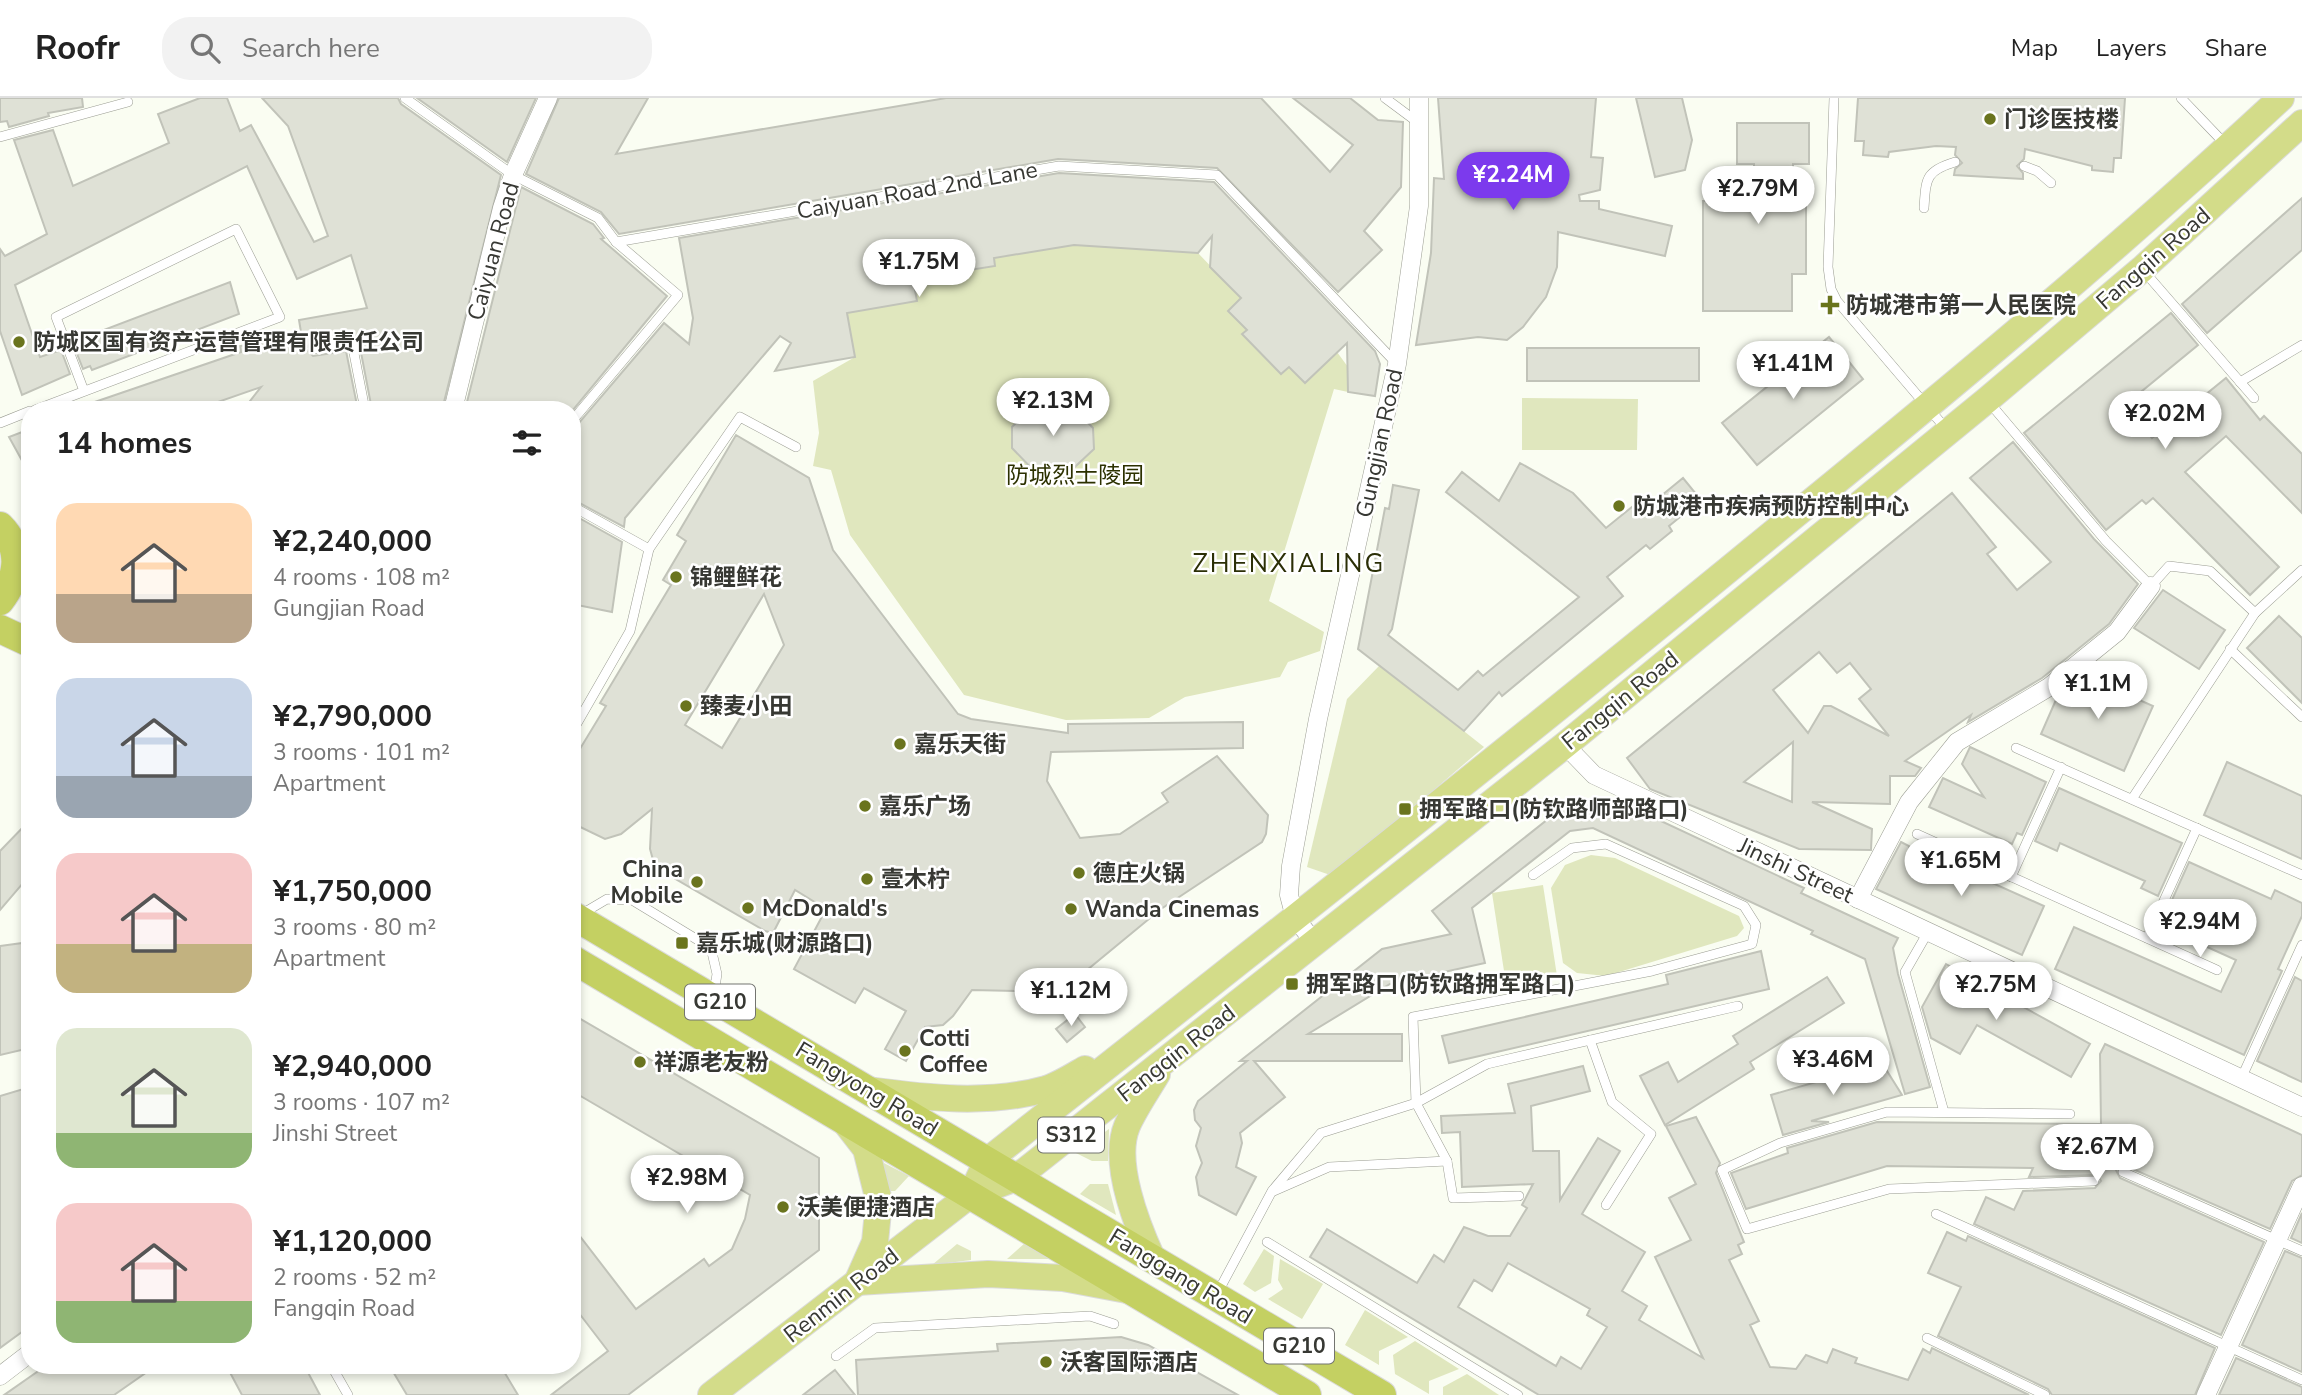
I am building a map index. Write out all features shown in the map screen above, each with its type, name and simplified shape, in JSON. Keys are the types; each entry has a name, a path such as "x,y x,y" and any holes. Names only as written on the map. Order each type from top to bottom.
{"highway":[{"path":"1,527 21,553"},
{"path":"0,601 15,575 16,559 12,543 1,527"},
{"path":"0,629 21,639"},
{"name":"Fangyong Road","path":"581,920 1016,1178"},
{"name":"Fangyong Road","path":"581,964 970,1195"},
{"name":"Fanggang Road","path":"1016,1178 1382,1395"},
{"name":"Fanggang Road","path":"970,1195 1307,1395"}],"main road":[{"name":"Fangqin Road","path":"970,1195 988,1161 1556,712 2120,245 2281,98"},
{"name":"Fangqin Road","path":"970,1195 1016,1178 1565,745 1987,400 2142,269 2302,123"},
{"path":"868,1090 931,1098 983,1099 1048,1089 1142,1039"},
{"path":"1152,1258 1135,1219 1124,1170 1126,1129 1164,1062"},
{"path":"843,1120 866,1149 879,1201 875,1242 857,1282 988,1274 1063,1278 1131,1291"},
{"name":"Renmin Road","path":"711,1395 970,1195"}],"street":[{"name":"Caiyuan Road","path":"455,401 513,175 548,98"},
{"name":"Gungjian Road","path":"1295,918 1289,895 1296,839 1318,719 1397,364 1419,206 1419,98"},
{"path":"1858,899 1909,802 1957,742 2049,687 2117,632 2151,586"},
{"name":"Jinshi Street","path":"1565,745 1594,775 2302,1107"},
{"path":"1295,918 1315,943"},
{"path":"2206,1395 2302,1186"},
{"path":"0,1376 21,1360"}],"lane":[{"path":"405,98 513,175 598,218 616,242 678,295 581,410"},
{"path":"1385,98 1421,125"},
{"path":"1834,98 1828,267 1831,289 1837,301 1948,431"},
{"path":"2181,98 2228,148"},
{"path":"0,137 128,102"},
{"path":"1924,208 1930,174 1936,168 1955,162"},
{"name":"Caiyuan Road 2nd Lane","path":"616,242 1059,166 1217,175 1397,364"},
{"path":"2024,166 2037,171 2051,183"},
{"path":"57,401 84,391 280,317 236,229 56,317 84,391"},
{"path":"2142,269 2254,398"},
{"path":"313,349 352,343 363,401"},
{"path":"2240,382 2302,345"},
{"path":"1987,400 2106,541 2151,586 2169,566 2210,571 2255,613"},
{"path":"0,422 21,414"},
{"path":"581,716 630,631 649,550 740,417 796,447"},
{"path":"581,511 649,550"},
{"path":"2132,799 2255,613 2302,570"},
{"path":"2230,649 2302,717"},
{"path":"2016,748 2302,875"},
{"path":"2011,877 2061,767"},
{"path":"2147,938 2197,828"},
{"path":"1917,834 2217,970"},
{"path":"1519,1196 1453,1198 1447,1161 1416,1103 1413,1017 1652,971 1752,944 1756,925 1744,906 1606,844 1572,848 1533,875"},
{"path":"581,912 597,903 619,897 632,900 702,941 711,948 715,958 714,999"},
{"path":"1928,932 1905,972 1944,1112"},
{"path":"2241,1079 2298,964 2302,945"},
{"path":"1216,1297 1272,1191 1321,1133 1416,1103 1487,1064 1738,1006"},
{"path":"1590,1040 1612,1101 1651,1134 1606,1205"},
{"path":"2070,1114 1887,1112 1780,1143 1722,1170 1747,1229 1889,1189 2094,1181"},
{"path":"1272,1191 1329,1167 1447,1161"},
{"path":"2123,1172 2302,1251"},
{"path":"1936,1214 2302,1380"},
{"path":"1266,1242 1518,1395"},
{"path":"836,1356 875,1328 1090,1316 1114,1324"},
{"path":"1927,1338 2045,1395"},
{"path":"336,1374 348,1395"}],"green space":[{"name":"防城烈士陵园","path":"1074,245 1198,253 1241,298 1228,311 1247,330 1243,335 1281,374 1289,367 1337,352 1348,367 1348,392 1334,389 1269,601 1324,632 1320,651 1288,662 1280,677 1185,697 1149,718 1066,720 964,695 850,535 831,470 813,466 819,433 813,381 855,357 847,313 917,301 913,280 995,266 994,258"},
{"path":"1522,398 1638,399 1637,450 1522,450"},
{"path":"1380,665 1484,747 1333,876 1307,867 1347,699"},
{"path":"1591,855 1615,858 1739,916 1744,928 1737,936 1606,976 1577,973 1563,963 1551,888 1565,865"},
{"path":"1543,885 1557,976 1506,984 1492,893"},
{"path":"1109,1129 1108,1161 1092,1161 1076,1153"},
{"path":"882,1162 909,1176 895,1191 889,1191"},
{"path":"1090,1184 1108,1184 1116,1215 1080,1194"},
{"path":"1026,1242 1054,1259 1007,1259"},
{"path":"957,1244 971,1251 971,1260 932,1265"},
{"path":"1264,1249 1274,1256 1271,1283 1255,1292 1243,1284"},
{"path":"1280,1259 1323,1284 1302,1319 1268,1299 1283,1289 1278,1280"},
{"path":"1365,1310 1408,1337 1379,1351 1379,1365 1345,1345"},
{"path":"1415,1341 1459,1369 1429,1381 1429,1394 1395,1374 1393,1355"},
{"path":"1467,1374 1499,1395 1443,1395 1443,1387"}],"building":[{"path":"0,98 82,98 83,107 48,113 49,116 9,127 7,121 0,122"},
{"path":"200,98 227,98 240,131 251,125 314,242 328,236 288,126 262,98 398,98 401,104 501,175 444,401 370,401 359,342 352,336 311,342 306,349 313,356 346,351 356,401 250,401 261,387 221,401 98,401 241,352 240,346 262,343 262,336 301,332 299,320 367,308 351,255 297,279 247,166 15,285 40,357 61,350 70,374 22,395 0,331 0,249 5,256 47,234 14,140 53,130 73,186 169,143 158,114"},
{"path":"417,98 536,98 507,162"},
{"path":"559,98 648,98 616,154 946,98 1261,98 1330,172 1353,145 1293,98 1350,98 1378,120 1403,122 1401,187 1364,231 1382,250 1338,292 1217,168 1058,159 619,234 601,212 526,174"},
{"path":"1438,98 1596,98 1591,157 1603,158 1600,190 1579,195 1580,201 1599,201 1599,209 1672,226 1665,256 1558,232 1557,267 1546,297 1523,327 1507,340 1478,337 1416,345 1431,253 1434,178 1444,179"},
{"path":"1636,98 1682,98 1692,140 1685,170 1655,177"},
{"name":"门诊医技楼","path":"1858,98 2125,98 2121,158 2114,158 2113,172 2092,170 2092,166 2025,149 2024,159 2017,166 2023,173 2023,179 1954,175 1955,169 1962,163 1955,155 1956,147 1936,146 1889,152 1888,157 1863,155 1864,141 1855,141"},
{"path":"1737,123 1809,123 1809,164 1793,164 1793,201 1806,201 1806,274 1792,274 1792,311 1703,311 1703,201 1754,201 1754,164 1737,164"},
{"path":"1059,173 1214,182 1375,351 1380,364 1375,396 1348,392 1347,343 1305,383 1289,367 1281,374 1242,334 1247,330 1228,311 1241,298 1210,267 1212,236 1198,253 1074,245 994,258 995,266 913,279 917,301 847,313 855,357 775,371 791,343 780,336 625,518 624,527 581,504 581,420 664,323 689,344 693,318 679,238"},
{"path":"521,187 593,224 604,238 601,239 667,296 580,401 467,401"},
{"path":"2302,198 2302,250 2207,333 2182,304"},
{"path":"230,282 239,314 92,370 90,366 83,369 74,346 82,343 80,339"},
{"path":"2171,313 2198,345 2125,405 2152,438 2226,378 2260,420 2264,416 2302,454 2302,513 2226,436 2185,472 2279,567 2250,595 2153,498 2146,504 2142,500 2106,530 2024,433"},
{"path":"1829,337 1863,379 1757,465 1722,423"},
{"path":"1527,348 1699,348 1699,381 1527,381"},
{"path":"1043,397 1063,397 1093,428 1094,449 1062,479 1042,479 1012,448 1012,427"},
{"path":"21,432 21,459 9,437"},
{"path":"736,435 809,478 833,550 958,714 971,719 1068,733 1068,724 1243,722 1243,748 1051,752 1047,781 1080,838 1120,834 1168,802 1162,793 1217,756 1268,815 1266,834 1262,842 1161,909 1058,994 1072,1011 1029,1009 1016,991 972,990 943,1025 925,1027 906,1061 885,1049 906,1011 864,988 855,1003 794,969 826,909 795,890 773,933 765,931 655,867 650,849 652,809 621,834 605,839 581,827 581,747 606,706 600,703 671,585 663,580 686,541 677,535","holes":["764,594 784,645 722,748 685,725"]},
{"path":"2013,442 2094,539 2138,584 2109,624 2042,678 1968,722 1971,715 1905,761 1921,768 1915,776 1890,776 1890,804 1812,802 1872,829 1871,850 1799,849 1650,789 1627,758 1952,493 1996,547 1987,554 2017,590 2051,562 1970,478","holes":["1819,652 1837,673 1850,663 1871,689 1859,699 1889,736 1831,706 1824,706 1808,733 1773,690","1793,742 1792,802 1744,782"]},
{"path":"1520,463 1573,493 1606,528 1643,498 1650,505 1683,478 1701,500 1669,526 1672,531 1650,549 1646,545 1607,577 1623,596 1502,696 1499,692 1464,731 1358,649 1385,508 1389,509 1393,485 1419,490 1392,629 1388,635 1458,690 1478,671 1483,676 1579,597 1446,492 1462,472 1499,501"},
{"path":"581,519 622,542 612,612 581,606"},
{"path":"2163,590 2225,630 2199,669 2134,628"},
{"path":"2279,616 2302,638 2302,703 2247,648"},
{"path":"2083,675 2153,706 2124,771 2041,734 2059,693"},
{"path":"1970,747 2046,782 2022,835 2017,833 2012,844 1929,807 1943,778 1984,797 1962,764"},
{"path":"2227,762 2302,796 2302,859 2204,815"},
{"path":"2059,788 2182,843 2158,896 2141,888 2145,881 2060,843 2057,851 2035,841"},
{"path":"1614,799 1804,888 1801,893 1898,938 1893,948 1898,974 1930,1087 1905,1094 1865,959 1811,934 1813,931 1593,828 1570,831 1472,908 1485,963 1390,984 1308,1034 1402,1034 1402,1061 1254,1061 1285,1097 1240,1133 1242,1143 1236,1167 1256,1177 1236,1215 1199,1195 1196,1177 1202,1163 1196,1146 1201,1128 1195,1120 1194,1110 1198,1101 1247,1061 1240,1061 1382,949 1451,934 1432,911 1562,808"},
{"path":"21,829 21,886 0,910 0,851"},
{"path":"1901,842 1909,846 1909,852 1912,847 2044,906 2022,955 1876,889"},
{"path":"2189,862 2271,899 2275,890 2302,903 2302,916 2278,969 2282,971 2244,1055 2055,969 2074,927 2221,992 2236,960 2165,928 2176,904 2171,902"},
{"path":"21,943 21,1050 0,1055 0,946"},
{"path":"1761,951 1769,989 1449,1063 1442,1036 1668,984 1666,975"},
{"path":"1946,964 2090,1044 2071,1077 1977,1025 1960,1054 1931,1038 1922,1007"},
{"path":"1827,977 1844,1003 1750,1062 1754,1069 1665,1125 1640,1076 1668,1062 1678,1082 1738,1044 1733,1036"},
{"path":"2295,977 2302,981 2302,1082 2257,1061"},
{"path":"1075,1014 1085,1027 1067,1042 1056,1029"},
{"path":"581,1019 819,1158 819,1250 628,1395 551,1395 608,1351 581,1316 581,1238 636,1309 704,1259 709,1266 732,1249 745,1219 750,1195 581,1096"},
{"path":"2105,1044 2302,1135 2302,1175 2292,1181 2270,1229 2126,1166 2116,1170 2120,1178 2264,1242 2221,1335 1974,1224 1986,1197 2014,1210 2023,1191 2095,1188 2101,1181 2097,1175 2029,1177 2033,1168 1887,1166 1746,1209 1731,1173 1788,1153 1787,1148 1877,1122 2101,1124 2100,1054"},
{"path":"1882,1063 1902,1095 1811,1121 1829,1122 1783,1135 1771,1095"},
{"path":"1583,1066 1590,1091 1531,1106 1533,1151 1559,1151 1560,1200 1598,1138 1620,1151 1582,1214 1645,1252 1622,1291 1647,1306 1639,1320 1703,1358 1655,1257 1691,1240 1669,1198 1696,1184 1666,1126 1696,1117 1720,1163 1716,1173 1744,1242 1738,1245 1742,1254 1729,1260 1759,1321 1750,1325 1770,1367 1796,1369 1806,1355 1827,1363 1833,1349 1857,1358 1855,1363 1908,1380 1923,1349 1930,1353 1932,1348 2029,1395 1539,1395 1310,1257 1327,1229 1417,1283 1434,1255 1444,1262 1464,1227 1488,1236 1510,1236 1527,1208 1522,1205 1533,1184 1462,1187 1460,1132 1442,1133 1441,1116 1515,1113 1508,1084","holes":["1508,1263 1590,1309 1587,1315 1607,1327 1581,1369 1561,1357 1556,1366 1458,1307 1474,1280 1492,1291"]},
{"path":"21,1090 21,1333 0,1348 0,1096"},
{"path":"2302,1213 2302,1243 2291,1238"},
{"path":"1947,1232 1966,1241 1968,1236 2215,1348 2195,1395 2052,1395 2048,1389 1938,1336 1961,1287 1928,1273"},
{"path":"2285,1251 2302,1258 2302,1372 2242,1345"},
{"path":"1121,1337 1148,1345 1238,1395 858,1395 856,1360 998,1351 997,1344"},
{"path":"2236,1358 2302,1387 2302,1395 2219,1395"},
{"path":"835,1370 855,1395 803,1395 827,1376"},
{"path":"34,1374 144,1374 114,1395 4,1395"},
{"path":"231,1374 309,1374 320,1395 242,1395"},
{"path":"394,1374 505,1374 518,1395 407,1395"}],"place":[{"name":"门诊医技楼","path":"1990,119"},
{"name":"防城港市第一人民医院","path":"1830,305"},
{"name":"防城区国有资产运营管理有限责任公司","path":"19,342"},
{"name":"防城港市疾病预防控制中心","path":"1619,506"},
{"name":"锦鲤鲜花","path":"676,577"},
{"name":"臻麦小田","path":"686,706"},
{"name":"嘉乐天街","path":"900,744"},
{"name":"嘉乐广场","path":"865,806"},
{"name":"拥军路口(防钦路师部路口)","path":"1405,809"},
{"name":"德庄火锅","path":"1079,873"},
{"name":"壹木柠","path":"867,879"},
{"name":"China Mobile","path":"697,882"},
{"name":"McDonald's","path":"748,908"},
{"name":"Wanda Cinemas","path":"1071,909"},
{"name":"嘉乐城(财源路口)","path":"682,943"},
{"name":"拥军路口(防钦路拥军路口)","path":"1292,984"},
{"name":"Cotti Coffee","path":"905,1051"},
{"name":"祥源老友粉","path":"640,1062"},
{"name":"沃美便捷酒店","path":"783,1207"},
{"name":"沃客国际酒店","path":"1046,1362"}],"district":[{"name":"ZHENXIALING","path":"1289,563"}]}
